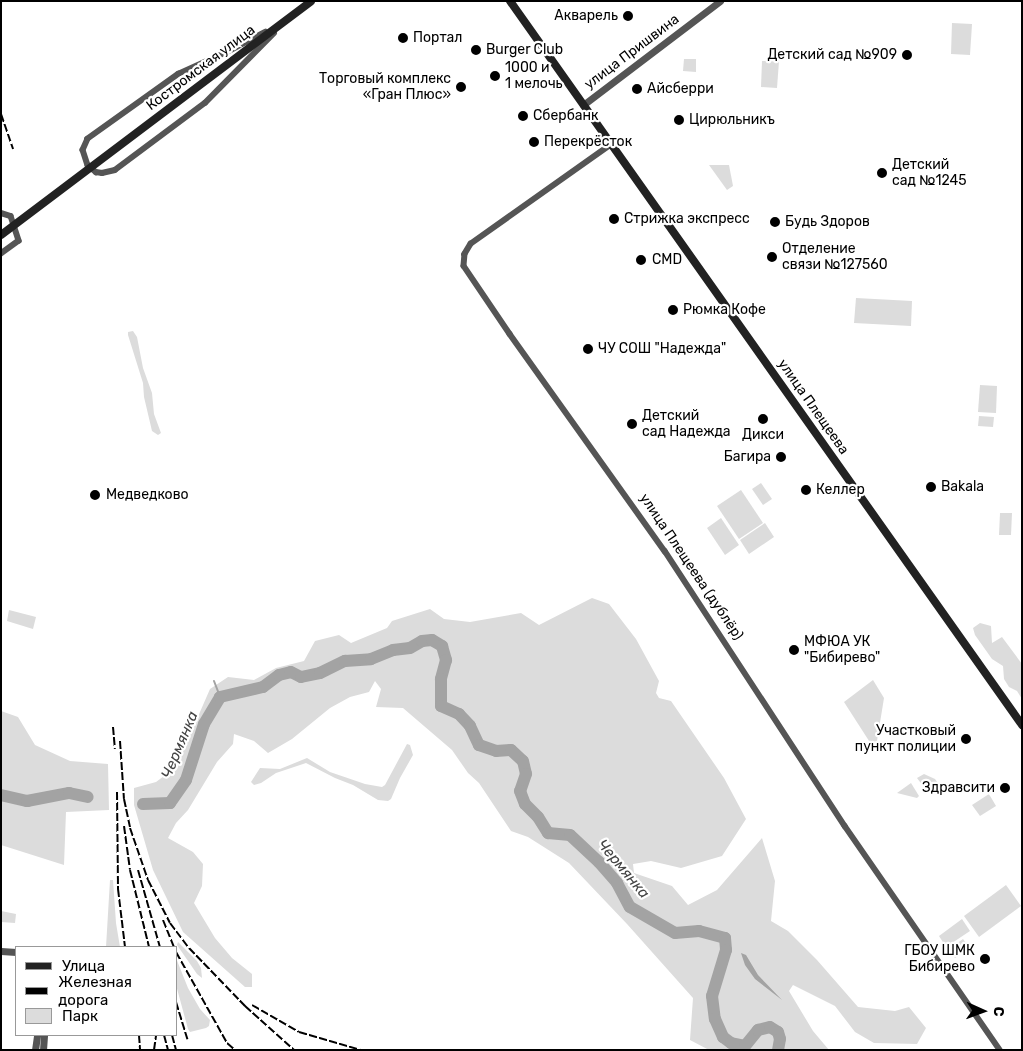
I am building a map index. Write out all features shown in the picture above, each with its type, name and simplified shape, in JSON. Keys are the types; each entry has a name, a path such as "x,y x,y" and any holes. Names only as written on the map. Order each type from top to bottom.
{"main road":[{"name":"Костромская улица","path":"1,235 310,1"},
{"name":"улица Плещеева","path":"510,1 1022,725"}],"street":[{"name":"улица Пришвина","path":"583,105 720,1"},
{"path":"279,24 228,52 184,71 88,139 84,144 88,165 96,172 102,173 115,170 205,103 298,10"},
{"name":"улица Плещеева (дублёр)","path":"611,144 471,244 465,254 464,266 510,334 660,543 845,826 1000,1050"},
{"path":"1,213 9,214 13,219 19,241 1,254"},
{"path":"1,951 15,952"},
{"path":"35,1050 37,1036"},
{"path":"44,1036 44,1050"}],"green space":[{"path":"952,23 972,24 970,55 951,54"},
{"path":"684,59 696,59 696,72 683,71"},
{"path":"762,61 779,61 777,88 761,87"},
{"path":"709,165 729,165 733,186 727,190"},
{"path":"856,298 912,301 911,326 854,323"},
{"path":"133,331 137,337 143,368 152,393 154,414 161,433 158,435 152,431 144,397 143,383 128,335 128,332"},
{"path":"980,385 997,386 996,413 978,412"},
{"path":"979,416 994,417 993,427 978,426"},
{"path":"761,483 772,499 763,505 752,489"},
{"path":"741,490 763,523 739,539 717,506"},
{"path":"1000,513 1012,513 1011,535 999,535"},
{"path":"721,518 739,545 725,555 707,528"},
{"path":"765,523 774,537 749,554 740,540"},
{"path":"592,598 609,604 636,639 659,681 656,693 659,698 671,701 724,778 746,819 722,856 681,868 651,861 633,864 634,873 672,886 688,905 717,890 762,838 775,881 771,921 788,931 817,960 858,1007 895,1011 909,1007 926,1028 917,1044 874,1043 855,1032 835,1006 793,985 789,991 813,1031 829,1050 709,1050 690,1040 693,998 569,863 528,837 511,831 479,783 468,773 452,750 403,708 376,707 381,689 375,681 369,692 350,697 330,708 292,739 268,753 254,741 234,734 233,744 217,762 188,810 176,823 168,838 193,852 203,864 202,886 194,903 215,938 232,958 252,974 252,987 245,987 183,932 153,870 134,805 134,788 156,782 176,767 210,689 228,677 254,680 276,668 304,661 315,641 339,635 351,643 387,628 392,621 430,609 444,619 470,622 521,613 539,625"},
{"path":"9,610 36,617 33,629 7,621"},
{"path":"980,623 991,626 992,643 1002,637 1022,664 1022,699 1017,691 1009,687 1004,679 1003,666 992,659 975,635 973,628"},
{"path":"873,680 884,698 877,741 871,744 844,702"},
{"path":"1,711 18,717 35,745 70,761 108,764 109,810 66,812 64,865 1,845"},
{"path":"407,744 410,745 413,755 391,799 388,801 378,800 353,785 306,763 276,773 261,783 254,785 251,782 260,768 280,769 307,758 330,772 365,784 382,787 385,785"},
{"path":"924,774 935,779 943,790 938,793 926,790 917,778"},
{"path":"911,783 919,796 917,798 897,793"},
{"path":"989,794 996,806 980,816 972,805"},
{"path":"110,880 113,880 120,946 106,946"},
{"path":"1006,885 1021,906 979,937 964,916"},
{"path":"1,911 16,914 15,923 1,922"},
{"path":"962,919 970,931 946,947 939,936"},
{"path":"963,939 970,948 955,958 949,949"},
{"path":"178,942 197,961 201,968 202,978 197,974 177,945"},
{"path":"178,963 188,988 200,1009 210,1020 209,1026 206,1028 190,1032 178,992"}],"shaded area":[{"path":"741,953 746,955 758,975 782,1000 755,979 745,965"}],"waterway":[{"name":"Чермянка","path":"143,804 170,803 186,780 204,724 220,697 263,687 279,675 291,672 301,677 320,673 345,661 371,659 393,650 410,648 422,641 432,640 442,646 446,660 441,679 441,706 459,714 470,726 479,745 496,751 511,750 523,761 526,774 520,791 525,804 538,817 548,833 570,835 599,862 617,883 630,907 675,933 699,931 725,938 726,950 712,996 715,1019 723,1037 731,1043 745,1046 758,1030 770,1027 778,1032 780,1039 778,1050"},
{"path":"214,681 220,697"},
{"name":"Чермянка","path":"1,795 27,801 69,793 88,797"}],"railway":[{"path":"1,114 13,149"},
{"path":"113,727 115,749"},
{"path":"120,741 124,799 130,828 148,880 170,923 189,948 245,1006 294,1050"},
{"path":"117,792 118,889 125,946"},
{"path":"124,826 130,870 149,946"},
{"path":"138,870 160,946"},
{"path":"163,920 174,946"},
{"path":"178,956 227,1043 235,1050"},
{"path":"252,1005 299,1032 361,1050"},
{"path":"178,1009 187,1039"},
{"path":"139,1036 140,1050"},
{"path":"154,1050 156,1036"},
{"path":"164,1036 168,1050"},
{"path":"172,1036 176,1050"}],"place":[{"name":"Акварель","path":"628,16"},
{"name":"Портал","path":"403,38"},
{"name":"Burger Club","path":"476,50"},
{"name":"Детский сад №909","path":"907,55"},
{"name":"1000 и 1 мелочь","path":"495,76"},
{"name":"Торговый комплекс «Гран Плюс»","path":"461,87"},
{"name":"Айсберри","path":"637,89"},
{"name":"Сбербанк","path":"523,116"},
{"name":"Цирюльникъ","path":"679,120"},
{"name":"Перекрёсток","path":"534,142"},
{"name":"Детский сад №1245","path":"882,173"},
{"name":"Стрижка экспресс","path":"614,219"},
{"name":"Будь Здоров","path":"775,222"},
{"name":"Отделение связи №127560","path":"772,257"},
{"name":"CMD","path":"641,260"},
{"name":"Рюмка Кофе","path":"673,310"},
{"name":"ЧУ СОШ \"Надежда\"","path":"588,349"},
{"name":"Дикси","path":"763,419"},
{"name":"Детский сад Надежда","path":"632,424"},
{"name":"Багира","path":"781,457"},
{"name":"Bakala","path":"931,487"},
{"name":"Келлер","path":"806,490"},
{"name":"Медведково","path":"95,495"},
{"name":"МФЮА УК \"Бибирево\"","path":"794,650"},
{"name":"Участковый пункт полиции","path":"966,739"},
{"name":"Здравсити","path":"1005,788"},
{"name":"ГБОУ ШМК Бибирево","path":"985,959"}]}
